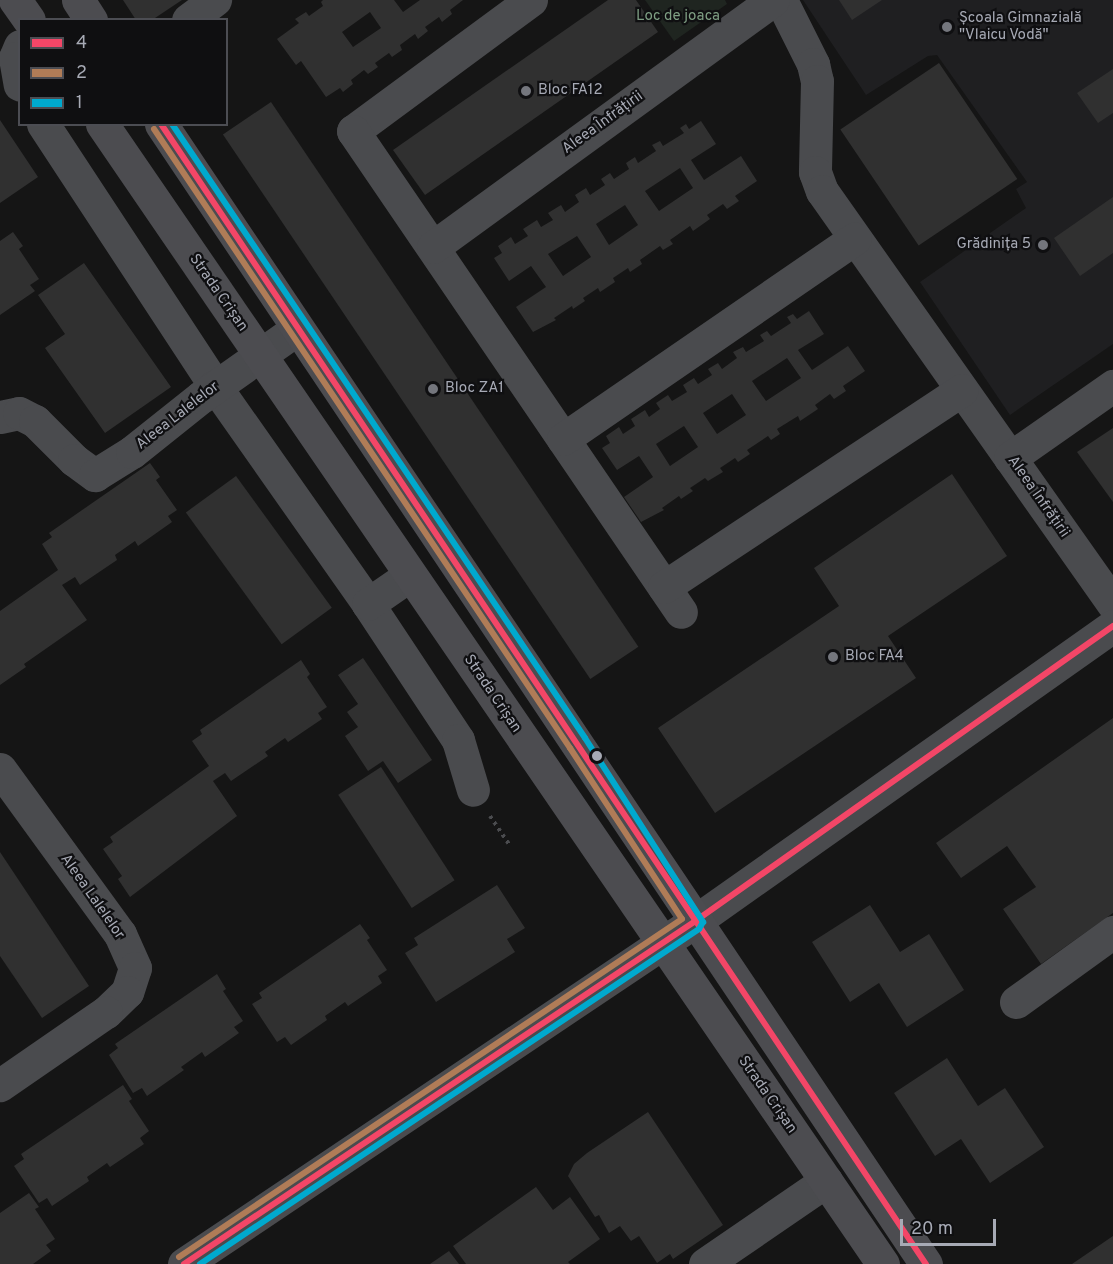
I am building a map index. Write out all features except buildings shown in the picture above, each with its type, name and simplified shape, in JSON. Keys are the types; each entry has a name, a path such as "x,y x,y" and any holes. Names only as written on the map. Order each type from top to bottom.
{"main road":[{"path":"15,0 28,18"},
{"path":"78,0 90,18"},
{"name":"Strada Crișan","path":"103,126 883,1264"},
{"path":"161,126 578,743 694,922 926,1264"}],"street":[{"path":"191,18 215,0"},
{"path":"531,0 354,131 672,599 962,390"},
{"name":"Aleea Înfrățirii","path":"433,246 773,0"},
{"name":"Aleea Înfrățirii","path":"781,0 813,64 817,81 814,172 822,191 1113,604"},
{"path":"18,51 15,58 18,74"},
{"path":"45,126 215,386 368,604 458,740 473,790"},
{"path":"563,439 855,238"},
{"name":"Aleea Lalelelor","path":"0,417 19,413 35,421 74,460 95,475 132,452 215,386 297,329"},
{"path":"1010,458 1113,386"},
{"path":"368,604 410,575"},
{"path":"203,1259 694,922 1113,626"},
{"name":"Aleea Lalelelor","path":"0,769 120,934 135,968 127,992 106,1012 0,1085"},
{"path":"1016,1002 1113,932"},
{"path":"705,1264 826,1181"}],"shaded area":[{"name":"Grădinița 5","path":"803,0 1113,0 1113,344 1010,415 920,282 1026,208 1016,189 1027,182 937,55 928,56 866,95"}],"green space":[{"name":"Loc de joaca","path":"645,0 725,0 727,4 674,41"}],"transit line":[{"name":"4","path":"162,126 926,1264"},
{"name":"1","path":"173,126 585,738 703,922 699,929 200,1264"},
{"name":"2","path":"154,129 570,748 682,919 179,1257"},
{"name":"4","path":"184,1264 694,922 1113,626"}],"place":[{"name":"Școala Gimnazială \"Vlaicu Vodă\"","path":"947,27"},
{"name":"Bloc FA12","path":"526,91"},
{"name":"Grădinița 5","path":"1043,245"},
{"name":"Bloc ZA1","path":"433,389"},
{"name":"Bloc FA4","path":"833,657"}]}
